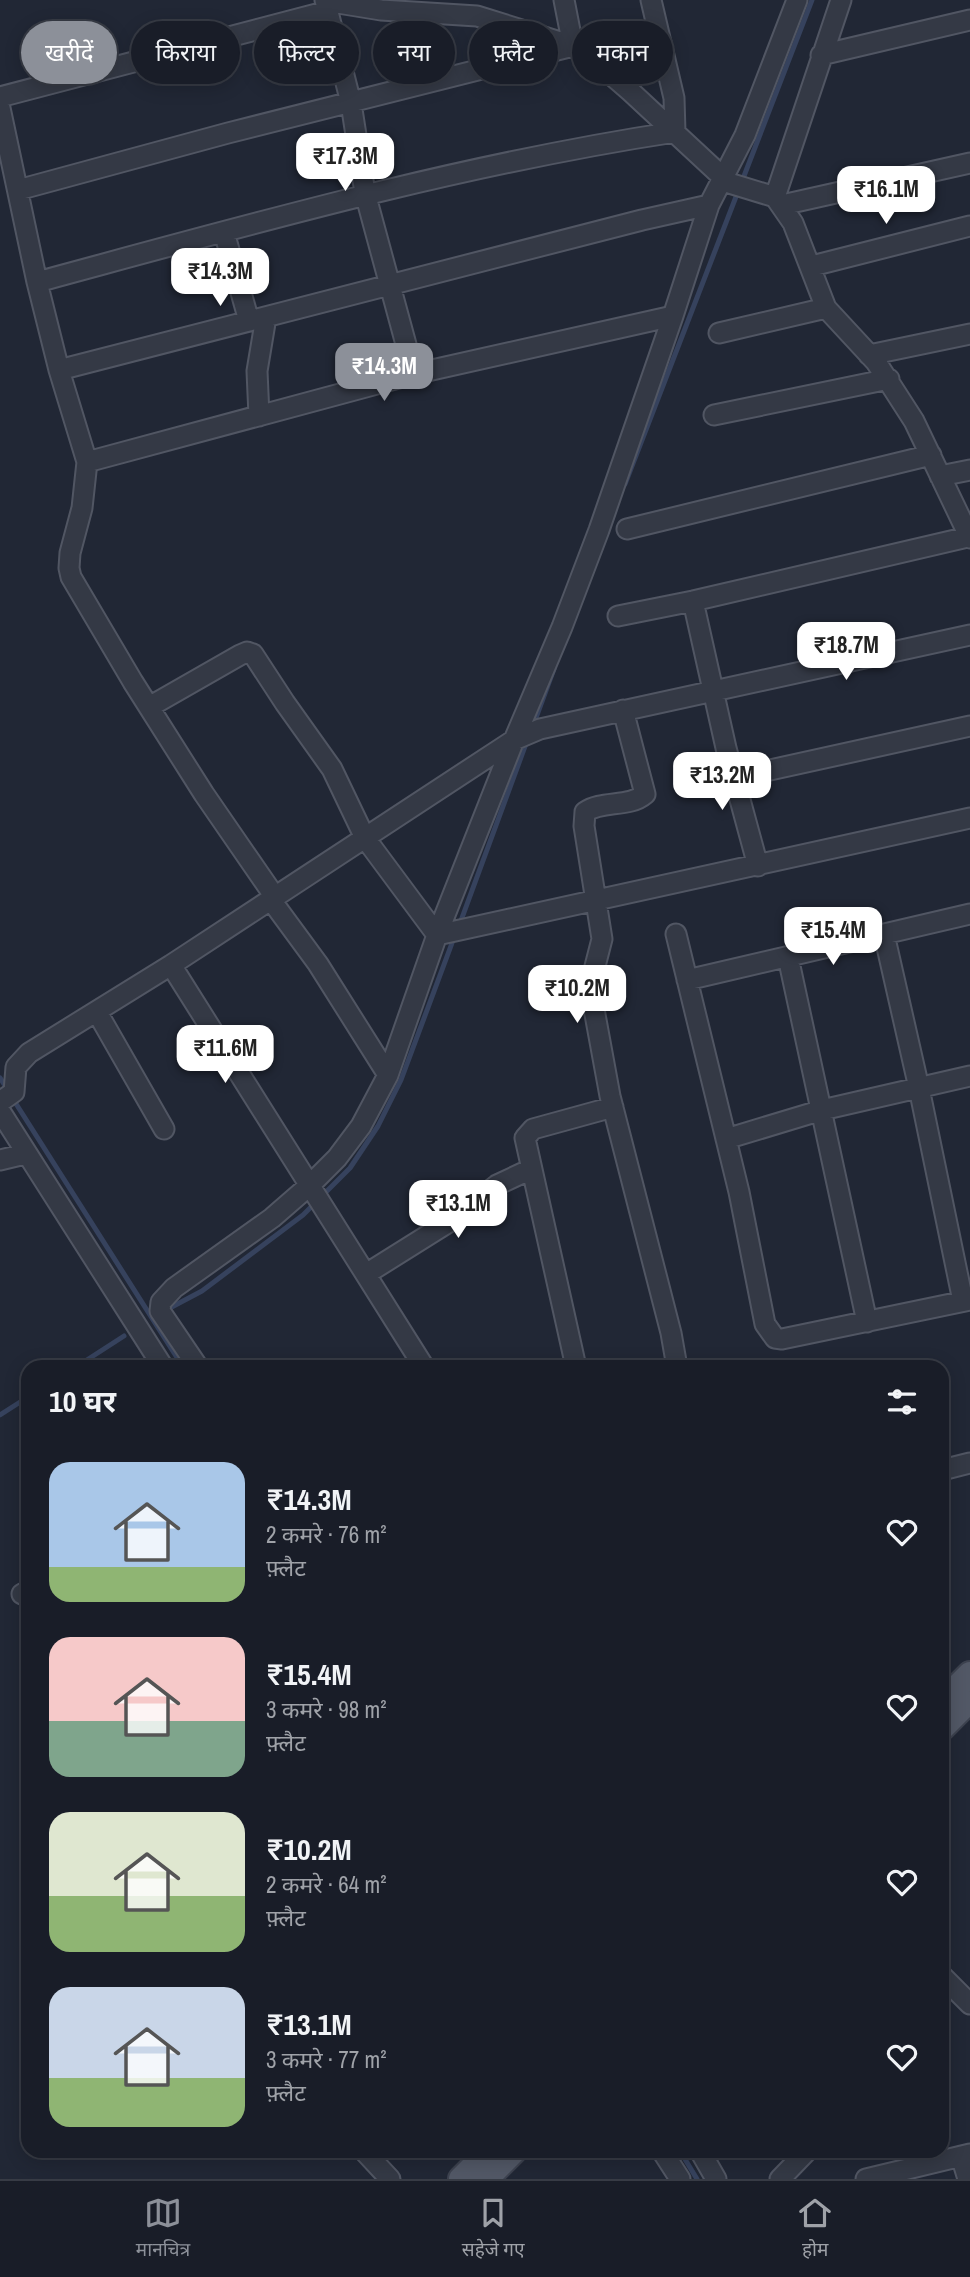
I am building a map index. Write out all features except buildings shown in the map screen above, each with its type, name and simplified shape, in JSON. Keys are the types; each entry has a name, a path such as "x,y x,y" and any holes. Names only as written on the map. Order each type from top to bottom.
{"main road":[{"path":"949,1695 970,1674"},
{"path":"949,1721 970,1700"},
{"path":"461,2179 482,2158"},
{"path":"486,2179 507,2158"}],"street":[{"path":"564,0 572,41"},
{"path":"651,0 674,98 675,132"},
{"path":"60,370 709,205 734,184 745,135 797,0"},
{"path":"618,616 969,538 924,437 888,379 826,308 793,223 779,201 821,55 841,0"},
{"path":"0,97 328,4 476,8 572,46"},
{"path":"328,4 351,103 365,193 414,374"},
{"path":"821,55 970,20"},
{"path":"18,190 228,133 572,46"},
{"path":"621,84 734,184 779,201 970,163"},
{"path":"0,108 37,282 87,462 82,508 70,553 71,577 204,794 318,964 388,1075"},
{"path":"37,282 365,193 609,142 675,132"},
{"path":"193,1360 160,1311 161,1302 174,1287 272,1219 318,1197 337,1158 361,1126 388,1075 449,932 526,735 673,316 709,205"},
{"path":"811,265 970,226"},
{"path":"223,232 258,319 260,416"},
{"path":"719,333 826,308"},
{"path":"87,462 414,374 673,316"},
{"path":"869,355 970,334"},
{"path":"714,415 888,379"},
{"path":"627,529 931,455"},
{"path":"940,477 970,470"},
{"path":"693,601 734,778 758,866"},
{"path":"158,1360 25,1154 5,1101 15,1089 16,1067 19,1061 526,735 624,710 970,635"},
{"path":"149,707 240,655 253,653 332,769 365,838 449,932"},
{"path":"624,710 645,794 637,799 598,806 585,812 584,826 602,946 593,967 592,992 613,1107 676,1360"},
{"path":"734,778 970,726"},
{"path":"449,932 970,818"},
{"path":"687,981 970,914"},
{"path":"676,934 740,1192 765,1325 775,1338 782,1339 967,1300 884,934"},
{"path":"788,957 867,1322"},
{"path":"171,965 420,1360"},
{"path":"97,1012 164,1129"},
{"path":"726,1139 822,1110 970,1076"},
{"path":"574,1360 525,1138 533,1129 613,1107"},
{"path":"0,1160 25,1154"},
{"path":"366,1274 449,1223 497,1185 531,1169"},
{"path":"949,1468 970,1463"},
{"path":"949,1989 970,2004"},
{"path":"956,2154 968,2179"},
{"path":"370,2158 390,2179"},
{"path":"667,2158 680,2179"},
{"path":"704,2158 716,2179"},
{"path":"780,2179 800,2158"},
{"path":"866,2179 942,2158"}],"waterway":[{"path":"625,484 812,0"},
{"path":"533,726 554,669"},
{"path":"459,926 527,741"},
{"path":"166,1310 202,1291 303,1215 350,1168 378,1126 401,1080 455,935"},
{"path":"0,1078 8,1090"},
{"path":"13,1099 179,1360"},
{"path":"87,1360 124,1336"},
{"path":"0,1415 21,1402"},
{"path":"684,2158 697,2179"}]}
